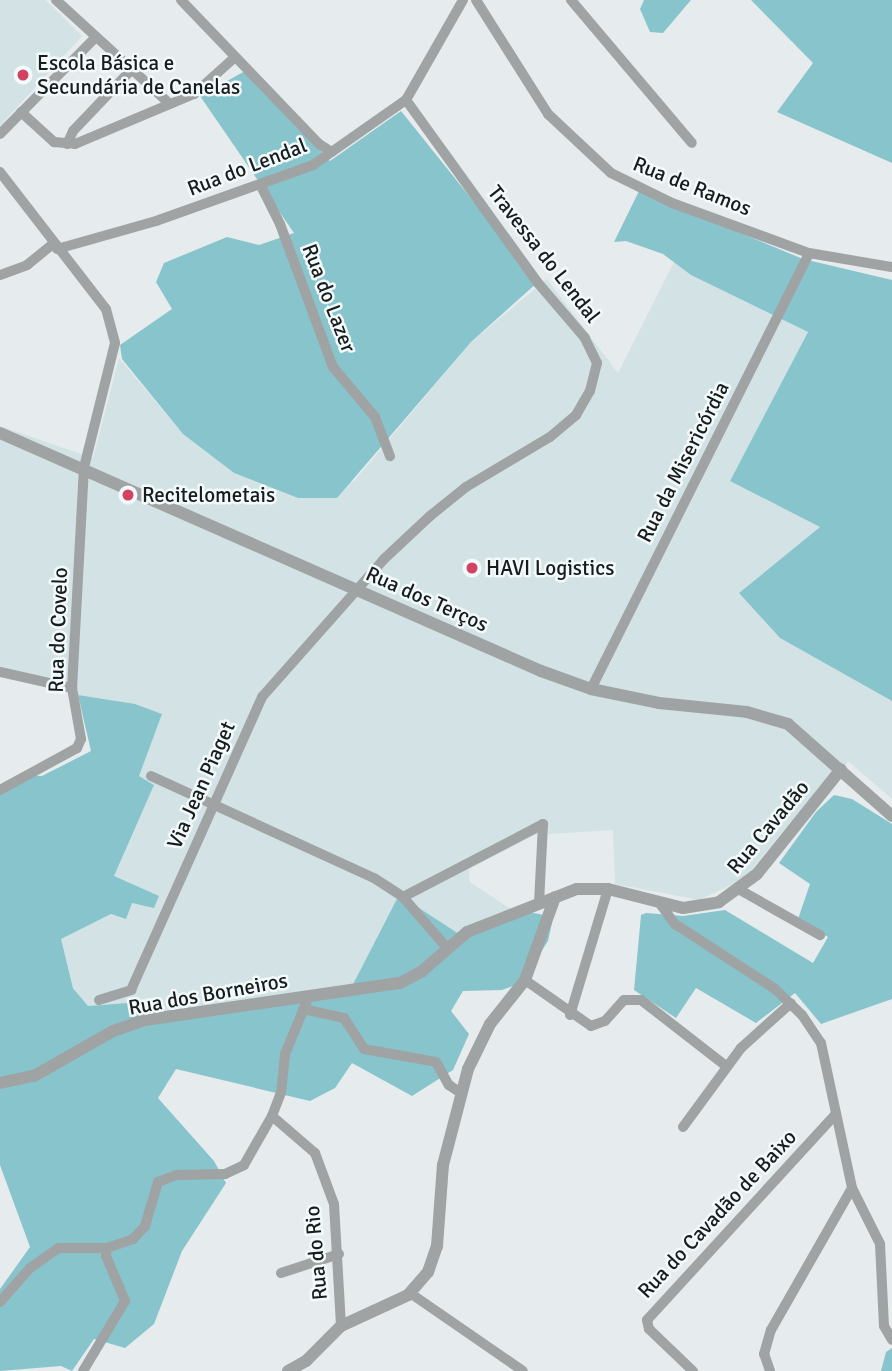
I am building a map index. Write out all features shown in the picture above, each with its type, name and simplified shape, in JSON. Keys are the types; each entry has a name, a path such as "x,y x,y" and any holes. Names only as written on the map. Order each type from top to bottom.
{"street":[{"path":"56,0 170,104"},
{"path":"181,0 234,58 332,152"},
{"name":"Rua do Lendal","path":"0,275 27,265 55,247 313,165 406,100 463,0"},
{"name":"Rua de Ramos","path":"476,0 548,114 611,173 672,203 809,253 892,267"},
{"path":"570,0 692,142"},
{"path":"0,134 96,37"},
{"path":"22,112 54,142 75,144 194,94 234,58"},
{"path":"67,144 73,131 132,69"},
{"name":"Travessa do Lendal","path":"357,589 421,525 466,487 511,463 576,415 597,363 585,338 538,283 406,100"},
{"name":"Rua do Covelo","path":"0,173 55,247 106,309 115,343 84,467 72,688 81,739 77,748 0,790"},
{"name":"Rua do Lazer","path":"260,184 280,224 333,367 375,417 390,456"},
{"name":"Rua da Misericórdia","path":"591,689 809,253"},
{"name":"Rua dos Terços","path":"0,433 84,467 357,589 591,689 770,717 808,738 892,816"},
{"name":"Via Jean Piaget","path":"99,1000 131,990 262,697 357,589"},
{"path":"0,672 72,688"},
{"name":"Rua Cavadão","path":"447,948 467,932 577,889 608,889 661,905 704,907 740,890 841,769"},
{"path":"151,776 339,859 403,897 447,948"},
{"path":"403,897 543,824 539,904"},
{"path":"570,1015 608,889"},
{"path":"740,890 820,935"},
{"path":"291,1370 341,1326 410,1293 433,1259 443,1165 461,1093 480,1038 525,980 555,897"},
{"path":"661,905 675,924 758,975 791,1003 821,1043 852,1188 880,1244 884,1326 892,1340"},
{"name":"Rua dos Borneiros","path":"1,1082 34,1076 113,1031 145,1020 400,983 447,948"},
{"path":"525,980 544,989 570,1015 591,1026 605,1021 624,1000 641,1000 726,1066"},
{"path":"0,1302 30,1268 59,1248 107,1248 133,1239 145,1227 158,1182 176,1175 225,1174 244,1165 272,1116 281,1093 285,1054 309,996"},
{"path":"683,1127 726,1066 750,1038 791,1003"},
{"path":"303,1009 344,1018 365,1049 436,1062 449,1085 461,1093"},
{"name":"Rua do Cavadão de Baixo","path":"693,1371 649,1329 647,1320 836,1114"},
{"name":"Rua do Rio","path":"272,1116 315,1153 334,1204 339,1254 341,1326"},
{"path":"769,1371 764,1354 771,1330 852,1188"},
{"path":"83,1371 125,1301 106,1256 107,1248"},
{"path":"281,1273 339,1254"},
{"path":"410,1293 523,1371"}],"shaded area":[{"name":"Escola Básica e Secundária de Canelas","path":"0,0 46,0 82,36 0,126"},
{"path":"644,0 691,0 663,33 650,32 640,9"},
{"path":"751,0 892,0 892,163 777,112 813,63"},
{"path":"245,71 330,161 401,111 538,282 471,342 337,498 298,498 234,473 183,434 122,359 120,345 172,309 156,282 164,263 227,237 259,245 294,233 200,96"},
{"path":"639,191 803,259 892,280 892,701 780,638 739,593 820,527 730,481 808,332 691,275 663,254 626,241 614,242"},
{"path":"674,262 808,332 730,481 820,527 739,593 780,638 892,701 892,799 848,761 835,785 827,778 744,879 699,900 615,884 613,830 535,835 469,869 470,882 517,913 366,963 348,994 167,1021 140,1002 88,1006 73,987 60,938 112,914 114,876 123,849 154,785 138,777 143,763 78,695 0,677 0,426 93,458 119,358 183,434 234,473 298,498 354,481 471,342 547,279 618,373"},
{"path":"78,695 135,704 162,714 139,776 154,785 114,876 159,896 154,908 132,903 126,919 111,914 61,939 73,988 88,1006 140,1002 168,1021 348,994 399,895 459,934 529,912 544,915 552,923 548,941 521,983 502,990 463,991 451,1011 469,1034 453,1070 412,1096 352,1063 335,1088 310,1101 176,1069 158,1098 214,1161 226,1183 182,1251 154,1324 125,1348 94,1339 72,1371 61,1366 0,1371 0,1289 30,1247 0,1165 0,785 26,775 42,776 91,751"},
{"path":"834,795 852,799 892,824 892,999 821,1024 795,993 756,1023 696,988 676,1018 634,990 641,915 646,913 683,916 725,910 813,963 828,937 798,919 810,884 779,863 816,812"},
{"path":"892,1348 892,1371 881,1371 886,1352"}],"place":[{"name":"Escola Básica e Secundária de Canelas","path":"23,75"},
{"name":"Recitelometais","path":"128,495"},
{"name":"HAVI Logistics","path":"472,568"}]}
